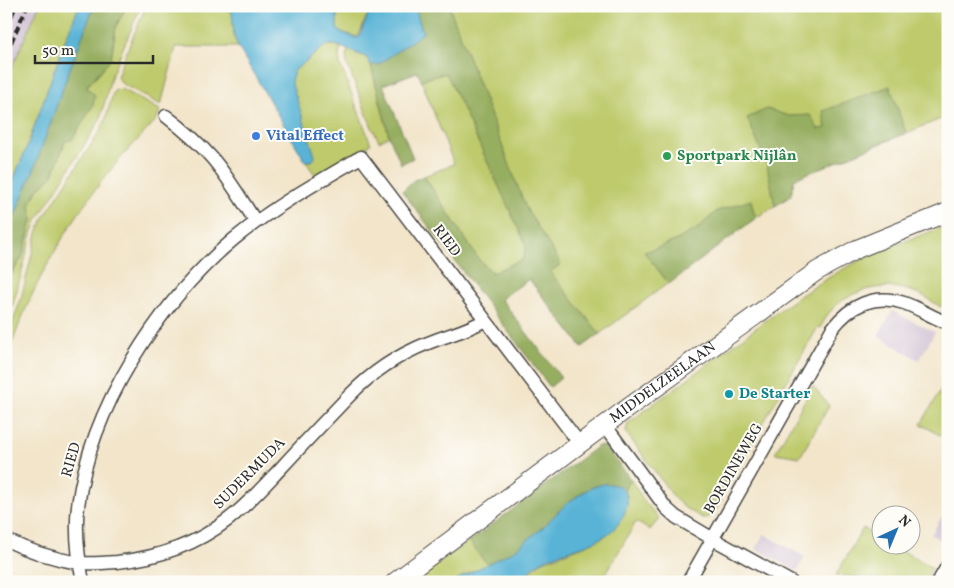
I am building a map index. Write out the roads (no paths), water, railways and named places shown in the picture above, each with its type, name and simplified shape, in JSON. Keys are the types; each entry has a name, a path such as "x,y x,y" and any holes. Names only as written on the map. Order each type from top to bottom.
{"street":[{"path":"166,116 183,129 212,158 256,222"},
{"name":"RIED","path":"83,582 77,523 83,477 96,434 109,403 139,348 155,324 192,279 221,251 256,222 361,157 580,444"},
{"name":"MIDDELZEELAAN","path":"395,582 605,425 817,271 857,249 948,212"},
{"name":"BORDINEWEG","path":"688,582 840,319 860,305 873,300 888,299 905,303 948,322"},
{"name":"SUDERMUDA","path":"6,540 47,556 80,563 140,559 173,550 202,537 246,505 344,401 373,374 408,352 427,343 470,328 485,320"},
{"path":"605,425 666,508 676,517 791,582"},
{"path":"938,582 948,565"}],"water":[{"path":"79,6 94,6 34,169 6,236 6,197 27,147"},
{"path":"222,6 337,6 337,29 357,38 360,36 371,6 415,6 423,33 379,64 371,65 366,57 336,45 326,45 294,71 291,81 315,156 311,161 305,161 238,47 234,36 232,12"},
{"path":"603,484 616,485 622,488 627,498 626,510 619,523 610,532 589,544 542,561 519,582 452,582 515,550 542,528 567,503 590,488"}],"railway":[{"path":"6,28 16,6"},
{"path":"6,54 27,6"}],"place":[{"name":"Vital Effect","path":"256,136"},
{"name":"Sportpark Nijlân","path":"667,156"},
{"name":"De Starter","path":"729,394"}]}
